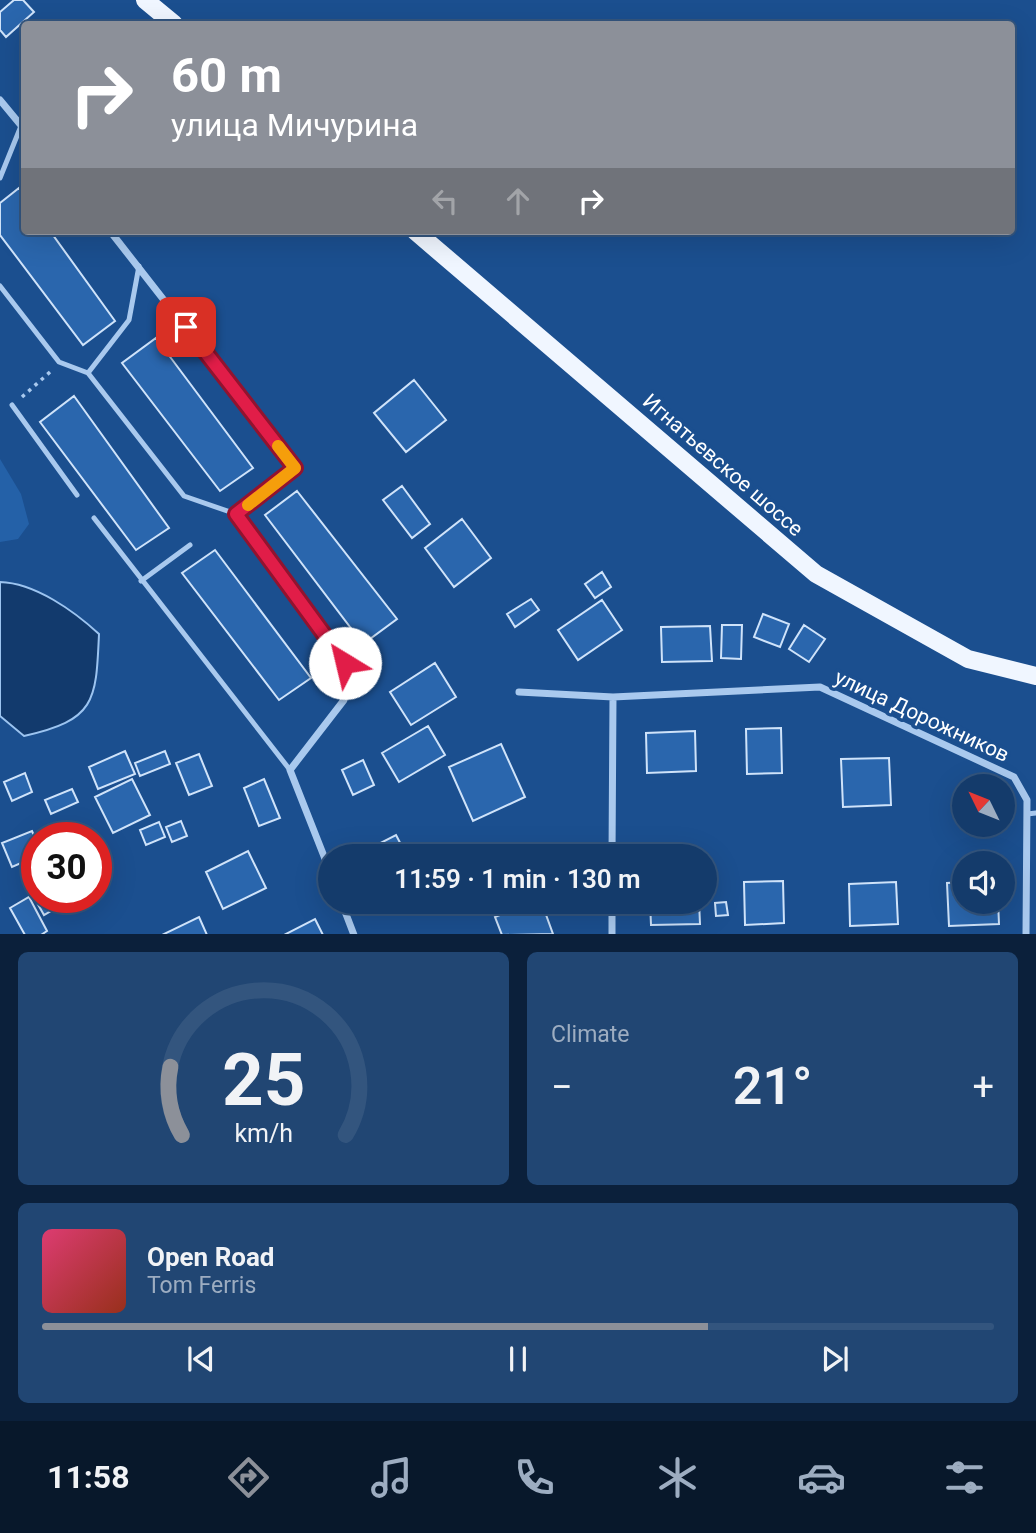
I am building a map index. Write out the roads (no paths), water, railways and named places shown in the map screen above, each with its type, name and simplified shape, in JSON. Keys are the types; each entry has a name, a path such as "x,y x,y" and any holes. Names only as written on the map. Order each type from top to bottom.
{"main road":[{"path":"145,0 170,21"},
{"name":"Игнатьевское шоссе","path":"420,235 816,574 968,659 1036,676"}],"street":[{"path":"0,100 21,125"},
{"path":"113,235 295,468 236,514 345,663"},
{"name":"улица Дорожников","path":"519,692 613,697 820,687 1014,778 1027,800 1026,934"},
{"path":"612,844 613,697"},
{"path":"319,844 290,770 344,700"},
{"path":"346,914 354,934"},
{"path":"612,914 612,934"}],"lane":[{"path":"0,178 21,131"},
{"path":"88,373 129,320 139,266"},
{"path":"0,286 59,362 88,373 184,496 236,514"},
{"path":"12,405 77,495"},
{"path":"94,518 290,770"},
{"path":"141,581 190,545"},
{"path":"1027,814 1036,813"}]}
